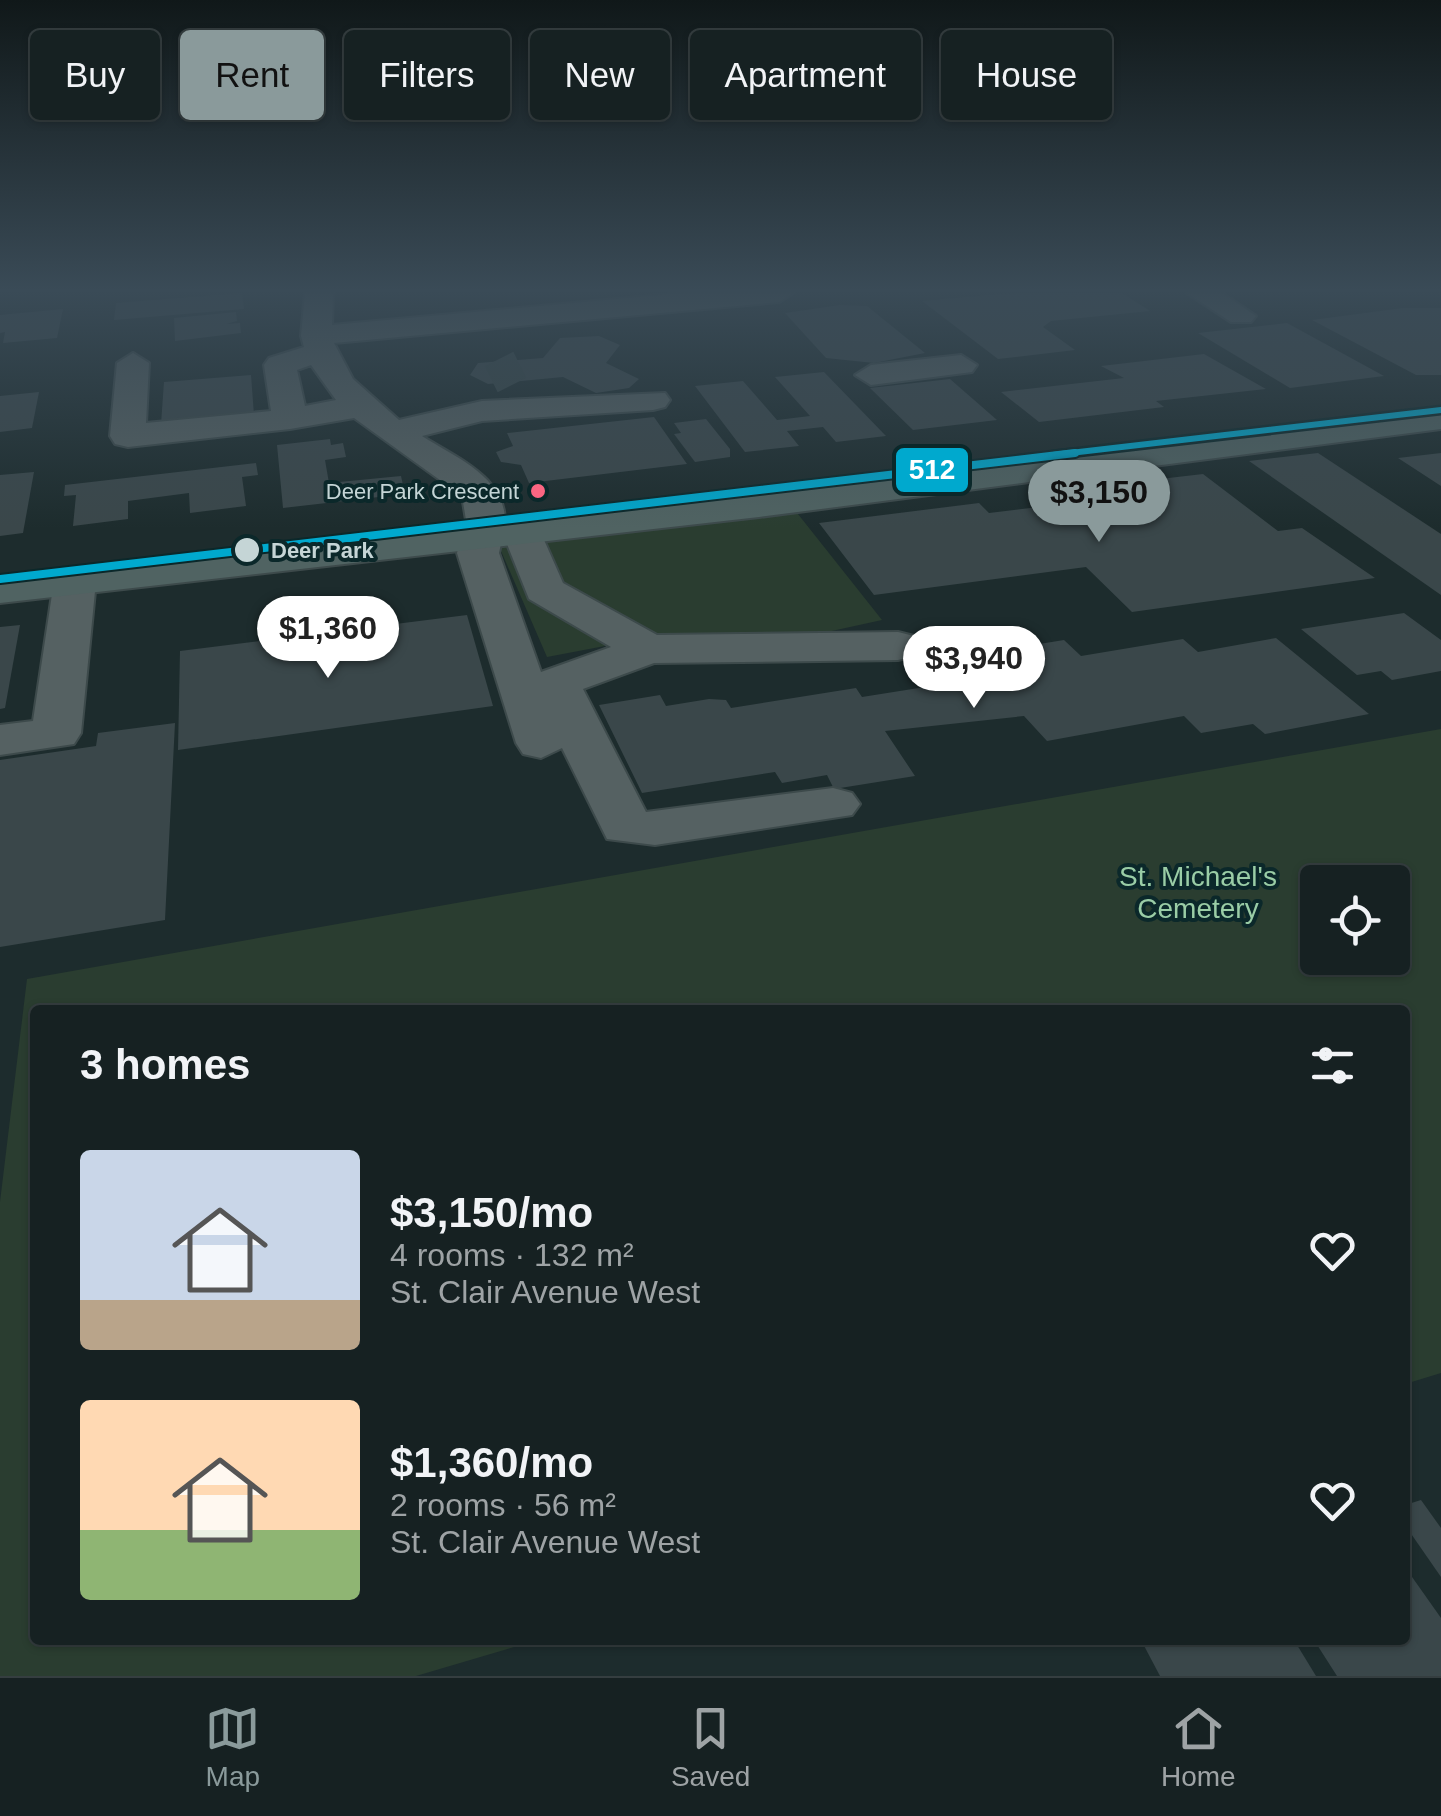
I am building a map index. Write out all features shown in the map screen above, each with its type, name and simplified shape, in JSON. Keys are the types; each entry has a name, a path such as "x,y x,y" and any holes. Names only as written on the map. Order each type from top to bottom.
{"main road":[{"path":"0,590 1441,393"},
{"path":"0,559 497,524 1441,419"}],"street":[{"path":"132,371 128,436 290,419 362,406"},
{"path":"281,371 290,419"},
{"path":"331,371 392,432 465,480 544,590 648,648"},
{"path":"871,375 905,371"},
{"path":"392,432 509,397 652,394"},
{"path":"497,524 478,553 541,743"},
{"path":"0,740 56,733 75,582"},
{"path":"833,804 655,829 626,827 556,683 648,648 898,646"},
{"path":"0,716 60,708"}],"green space":[{"path":"794,509 882,620 818,634 647,638 547,657 498,544"},
{"name":"St. Michael's Cemetery","path":"1441,729 1441,1373 1410,1382 1410,1005 30,1005 30,1645 521,1645 416,1676 0,1676 0,1202 27,979"}],"building":[{"path":"473,371 623,371 639,379 629,388 596,393 563,377 488,384 470,375"},
{"path":"1111,371 1234,371 1266,389 1156,401 1164,407 1039,422 1001,392 1124,378"},
{"path":"1262,371 1375,371 1384,376 1290,388"},
{"path":"1409,371 1441,371 1441,375"},
{"path":"824,372 886,436 836,442 823,427 787,431 799,446 745,452 695,386 743,381 777,420 810,416 775,377"},
{"path":"251,375 254,415 161,424 164,382"},
{"path":"950,379 997,420 913,430 870,388"},
{"path":"39,392 32,428 0,432 0,396"},
{"path":"654,417 687,464 529,483 521,465 501,462 496,452 513,446 507,433"},
{"path":"706,419 730,449 730,457 695,462 674,434 681,433 674,423"},
{"path":"330,439 331,445 343,443 346,457 325,460 329,483 401,476 405,494 283,508 277,445"},
{"path":"1318,453 1441,534 1441,595 1249,461"},
{"path":"1441,453 1441,486 1398,458"},
{"path":"256,463 258,475 242,477 246,506 190,513 189,493 128,501 128,519 73,526 76,495 64,496 65,485"},
{"path":"34,472 23,533 0,536 0,475"},
{"path":"1203,474 1278,531 1302,528 1375,578 1132,612 1086,567 874,595 819,523 979,503 989,513 1070,503 1057,491"},
{"path":"1404,613 1441,640 1441,671 1392,680 1381,671 1357,675 1301,629"},
{"path":"467,615 493,706 178,750 180,651"},
{"path":"20,625 5,708 0,709 0,627"},
{"path":"1276,638 1369,714 1265,734 1253,724 1201,733 1184,716 1047,741 1024,716 885,731 915,776 834,789 827,775 782,783 775,772 642,793 599,705 660,695 666,706 709,699 726,700 731,708 856,688 862,697 988,677 970,655 1064,640 1081,656 1183,639 1198,652"},
{"path":"175,723 165,920 0,947 0,760 96,746 98,733"},
{"path":"1421,1500 1441,1528 1441,1577 1410,1532 1410,1503"},
{"path":"1410,1574 1441,1618 1441,1676 1337,1676 1317,1645 1410,1645"},
{"path":"1144,1645 1297,1645 1316,1676 1160,1676"}],"tunnel":[{"path":"505,371 512,385"}],"transit line":[{"name":"512","path":"0,579 1441,410"}],"place":[{"name":"Deer Park Crescent","path":"538,491"},
{"name":"Deer Park","path":"247,550"}]}
